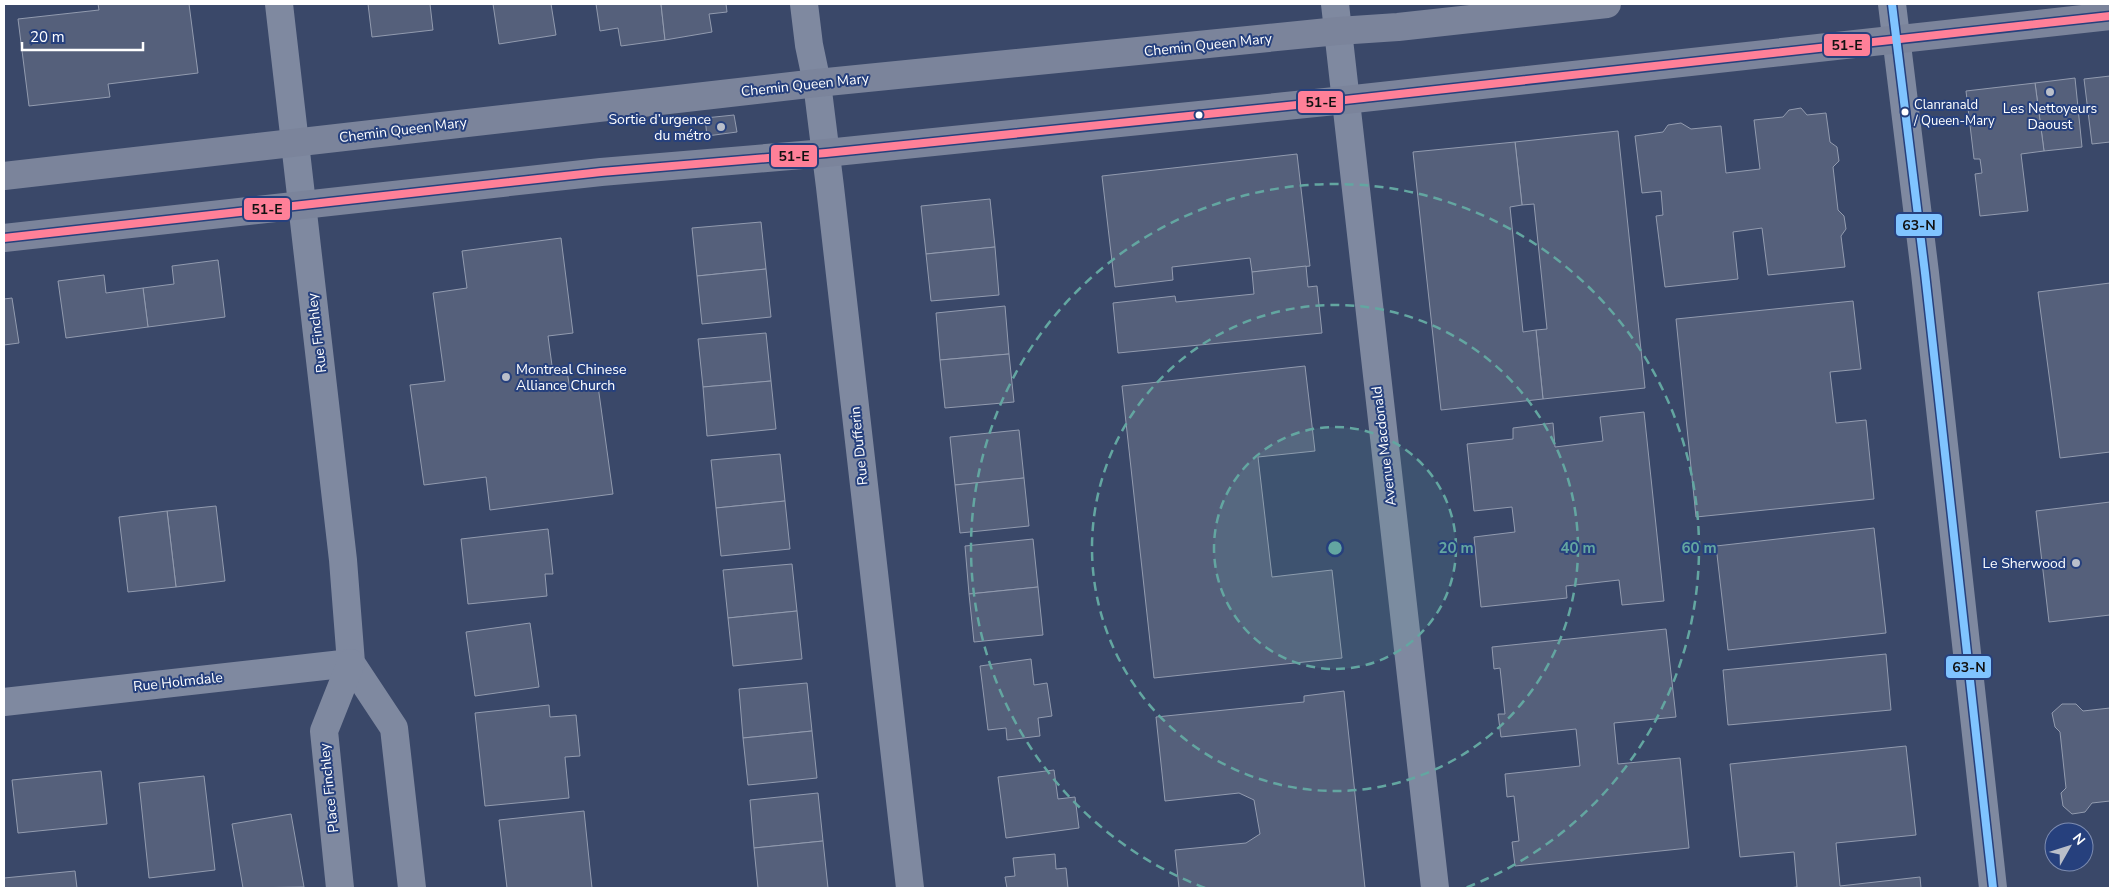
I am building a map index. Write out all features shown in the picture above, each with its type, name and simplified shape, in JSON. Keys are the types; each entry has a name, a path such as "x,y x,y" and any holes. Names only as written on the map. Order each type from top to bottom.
{"street":[{"name":"Rue Finchley","path":"279,4 343,560 351,663"},
{"name":"Rue Dufferin","path":"804,4 826,154 910,888"},
{"name":"Avenue Macdonald","path":"1335,4 1435,888"},
{"name":"Chemin Queen Mary","path":"4,176 295,141 817,83 1338,31 1398,27 1607,4"},
{"path":"1892,4 1993,888"},
{"path":"4,238 601,172 826,154 1345,100 2110,16"},
{"path":"351,663 394,728 412,888"},
{"name":"Rue Holmdale","path":"4,702 351,663"},
{"name":"Place Finchley","path":"340,888 324,731 351,663"}],"building":[{"path":"98,4 189,4 198,73 108,84 110,97 29,106 18,19 99,10"},
{"path":"368,4 430,4 433,30 372,37"},
{"path":"493,4 551,4 556,35 499,44"},
{"path":"596,4 661,4 665,40 621,46 618,28 600,31"},
{"path":"661,4 726,4 727,12 709,14 712,32 665,40"},
{"path":"2110,76 2110,142 2092,144 2084,79"},
{"path":"2075,78 2082,147 2044,151 2035,83"},
{"path":"2035,83 2044,151 2021,154 2028,211 1980,216 1975,174 1982,173 1980,159 1974,159 1966,91"},
{"path":"1801,108 1807,115 1826,113 1830,142 1837,147 1839,161 1833,167 1838,210 1844,216 1846,229 1841,236 1845,267 1768,275 1762,228 1733,232 1738,279 1665,287 1656,216 1663,215 1661,191 1642,193 1635,136 1663,132 1668,125 1681,123 1691,129 1721,126 1726,173 1760,169 1754,120 1783,117 1789,110"},
{"name":"Sortie d’urgence du métro","path":"734,115 737,132 707,136 705,118"},
{"path":"1618,131 1645,388 1543,399 1536,330 1547,329 1534,204 1522,205 1515,142"},
{"path":"1515,142 1522,205 1510,207 1523,332 1536,330 1543,399 1441,410 1413,152"},
{"path":"1297,154 1310,266 1252,272 1250,258 1172,267 1173,280 1115,287 1102,176"},
{"path":"990,199 995,247 926,254 921,206"},
{"path":"761,222 766,269 697,276 692,228"},
{"name":"Montreal Chinese Alliance Church","path":"561,238 573,333 548,336 553,373 567,371 570,390 598,386 613,494 490,510 486,477 424,485 410,385 445,381 433,293 467,288 462,251"},
{"path":"995,247 999,295 931,301 926,254"},
{"path":"218,260 225,317 148,327 143,288 174,284 172,266"},
{"path":"1306,266 1308,287 1317,286 1322,333 1118,353 1113,303 1175,296 1176,302 1254,294 1252,272"},
{"path":"766,269 771,317 702,324 697,276"},
{"path":"104,275 106,293 143,288 148,327 66,338 58,281"},
{"path":"2110,283 2110,452 2060,458 2038,292"},
{"path":"12,298 19,343 4,345 4,299"},
{"path":"1853,301 1861,369 1830,372 1836,423 1866,420 1874,499 1696,517 1676,319"},
{"path":"1005,306 1009,354 940,360 936,313"},
{"path":"766,333 771,381 703,387 698,339"},
{"path":"1009,354 1014,402 945,408 940,360"},
{"path":"1305,366 1315,451 1258,457 1272,577 1332,570 1342,658 1154,678 1122,386"},
{"path":"771,381 776,429 707,436 703,387"},
{"path":"1644,412 1664,601 1622,605 1619,580 1566,586 1567,598 1481,607 1474,537 1515,532 1512,507 1474,511 1467,444 1513,439 1513,428 1553,423 1555,447 1603,441 1600,417"},
{"path":"1019,430 1024,478 955,485 950,437"},
{"path":"780,454 785,501 716,508 711,460"},
{"path":"1024,478 1029,526 960,533 955,485"},
{"path":"785,501 790,549 721,556 716,508"},
{"name":"Le Sherwood","path":"2110,502 2110,615 2049,622 2036,511"},
{"path":"216,506 225,581 176,587 167,511"},
{"path":"167,511 176,587 128,592 119,517"},
{"path":"1874,528 1886,633 1728,650 1716,546"},
{"path":"548,529 553,574 545,574 547,596 468,604 461,539"},
{"path":"1033,539 1038,587 969,594 965,546"},
{"path":"792,564 797,611 728,618 723,570"},
{"path":"1038,587 1043,635 974,642 969,594"},
{"path":"797,611 802,659 733,666 728,618"},
{"path":"530,623 539,687 475,696 466,632"},
{"path":"1666,629 1676,717 1614,723 1618,764 1680,758 1689,848 1515,866 1512,842 1519,841 1514,796 1507,797 1505,774 1580,766 1576,729 1501,737 1498,714 1505,714 1500,668 1494,669 1492,647"},
{"path":"1886,654 1891,710 1728,725 1723,670"},
{"path":"1031,659 1034,685 1047,683 1052,716 1038,718 1040,736 1007,740 1006,728 988,730 980,666"},
{"path":"807,683 812,731 743,738 739,689"},
{"path":"1344,691 1365,888 1179,888 1175,850 1246,843 1260,834 1254,800 1239,793 1165,801 1156,717 1304,702 1304,696"},
{"path":"2062,704 2076,704 2083,711 2110,708 2110,801 2092,803 2085,812 2072,814 2063,806 2061,793 2066,788 2060,732 2055,727 2052,713"},
{"path":"549,705 550,717 576,715 580,756 565,757 569,798 485,806 475,713"},
{"path":"812,731 817,778 748,785 743,738"},
{"path":"1906,746 1916,835 1836,843 1840,886 1920,877 1921,888 1789,888 1797,887 1794,852 1740,857 1730,764"},
{"path":"1054,770 1058,799 1075,797 1079,828 1006,838 998,777"},
{"path":"101,771 107,824 18,833 12,780"},
{"path":"204,776 215,870 149,878 139,783"},
{"path":"818,793 823,841 754,848 750,800"},
{"path":"584,811 592,888 507,888 499,820"},
{"path":"291,814 304,887 243,888 232,824"},
{"path":"823,841 828,888 758,888 754,848"},
{"path":"1055,854 1056,869 1066,868 1068,888 1007,888 1005,877 1015,876 1013,858"},
{"path":"75,871 77,888 4,888 4,878"}],"transit line":[{"name":"63-N","path":"1892,4 1925,273 1993,888"},
{"name":"51-E","path":"4,238 601,172 826,153 1345,100 2110,16"}],"place":[{"name":"Les Nettoyeurs Daoust","path":"2050,92"},
{"name":"Clanranald / Queen-Mary","path":"1905,112"},
{"name":"Sortie d’urgence du métro","path":"721,127"},
{"name":"Montreal Chinese Alliance Church","path":"506,377"},
{"name":"Le Sherwood","path":"2076,563"}]}
